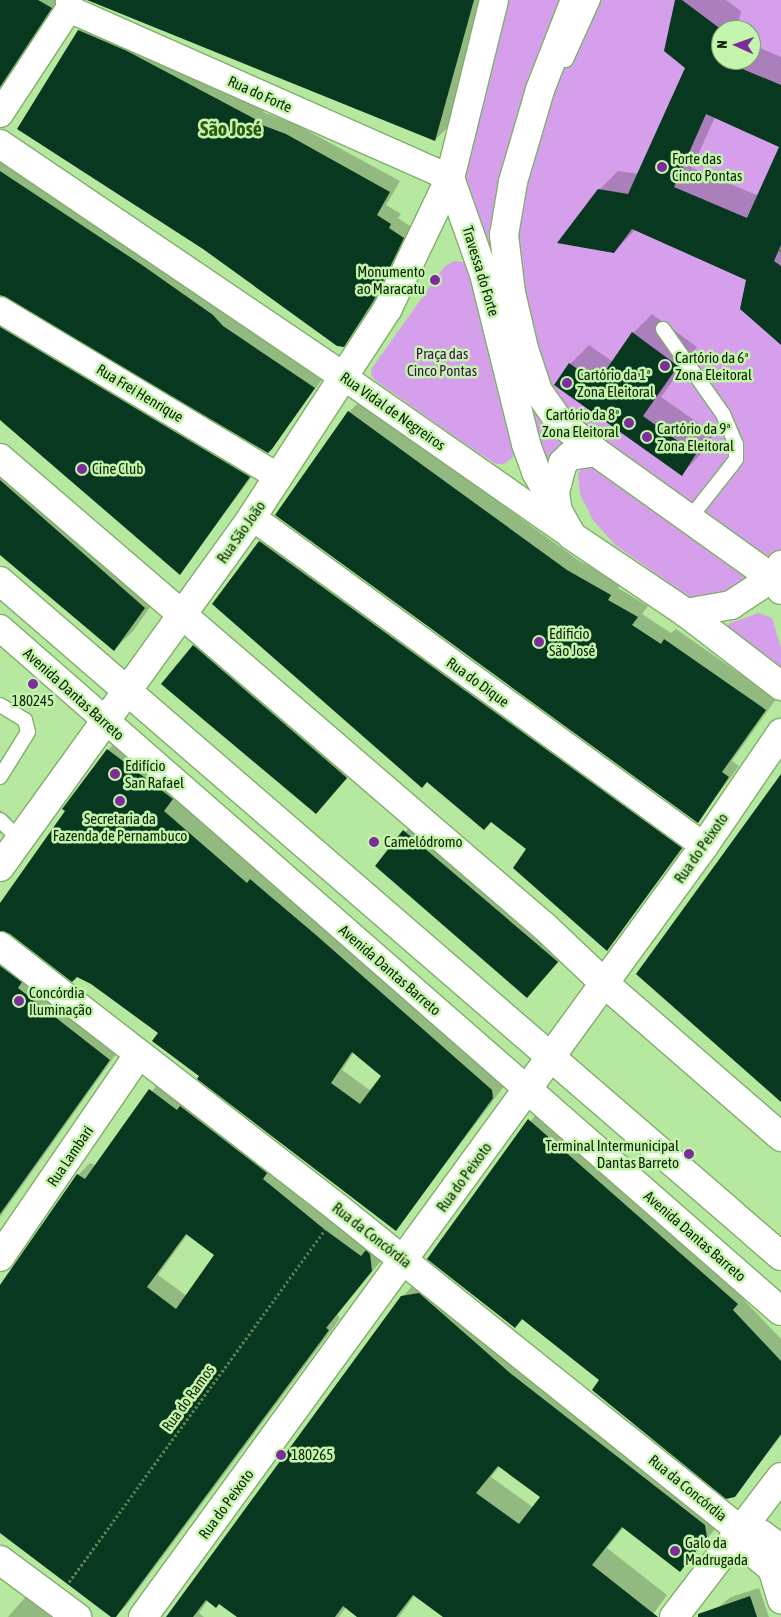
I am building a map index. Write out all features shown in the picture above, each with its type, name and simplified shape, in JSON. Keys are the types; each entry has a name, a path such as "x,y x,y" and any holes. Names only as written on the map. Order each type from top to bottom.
{"street":[{"path":"450,178 494,0"},
{"path":"575,0 546,75 513,182 504,235 524,349 543,399 560,422 596,452 778,578 731,606 686,613"},
{"path":"0,114 69,5"},
{"name":"Rua do Forte","path":"69,5 450,178"},
{"name":"Rua Vidal de Negreiros","path":"0,144 344,377 686,613 781,686"},
{"name":"Rua São João","path":"0,867 252,518 388,308 450,178"},
{"name":"Travessa do Forte","path":"450,178 484,274 526,444 536,472 572,536"},
{"name":"Rua Frei Henrique","path":"0,310 279,476"},
{"path":"558,512 555,492 563,463 570,456 596,452"},
{"path":"0,458 544,926 604,983 781,1137"},
{"name":"Rua do Dique","path":"252,518 704,846"},
{"path":"0,581 781,1256"},
{"name":"Avenida Dantas Barreto","path":"0,628 105,722 781,1311"},
{"name":"Rua do Peixoto","path":"143,1617 704,846 781,733"},
{"name":"Rua da Concórdia","path":"0,946 404,1260 740,1530"},
{"name":"Rua Lambari","path":"0,1257 139,1054"},
{"path":"674,1617 781,1477"},
{"path":"740,1530 761,1534 776,1562 781,1600"},
{"path":"0,1560 78,1617"},
{"path":"705,1576 730,1566 776,1562"}],"lane":[{"path":"513,182 593,0"},
{"path":"663,329 723,414 736,444 736,459 690,518"},
{"path":"0,705 25,720 28,732 0,777"},
{"path":"0,820 20,840"}],"path":[{"name":"Rua do Ramos","path":"55,1601 339,1209"}],"green space":[{"name":"Praça das Cinco Pontas","path":"501,0 781,0 781,550 774,559 671,496 596,444 551,489 459,181"},
{"name":"Praça das Cinco Pontas","path":"454,261 471,263 515,445 513,457 504,464 496,464 458,439 375,380 371,374 372,368 444,267"},
{"path":"588,462 746,574 746,581 737,589 691,598 615,545 593,520 580,494 578,473"},
{"path":"759,613 772,618 781,648 781,666 777,667 726,628 730,623"}],"building":[{"path":"0,0 38,0 52,8 0,87"},
{"path":"87,0 474,0 435,141"},
{"name":"Forte das Cinco Pontas","path":"675,0 682,0 711,22 711,70 745,70 781,85 781,245 774,261 781,266 781,345 740,309 746,280 632,229 614,253 557,243 598,189 628,194 685,68 664,51","holes":["706,114 779,147 747,218 674,187"]},
{"path":"78,30 127,51 255,119 254,122 286,134 390,192 377,215 391,224 389,228 404,238 374,300 344,347 337,346 203,249 17,129"},
{"path":"0,171 142,265 213,315 223,326 315,388 268,453 0,295"},
{"path":"0,327 250,477 180,575 0,420"},
{"path":"632,332 678,366 643,416 696,454 682,476 554,385 569,363 597,383"},
{"path":"348,411 567,570 611,595 608,600 638,617 632,625 661,644 664,639 766,710 722,772 729,777 698,823 275,515"},
{"path":"0,480 145,608 114,651 0,555"},
{"path":"259,541 682,848 607,951 513,868 526,849 491,822 484,830 427,782 422,788 212,604"},
{"path":"193,645 347,778 316,814 161,684"},
{"path":"107,749 173,799 164,811 247,883 250,879 316,935 492,1090 493,1098 396,1231 197,1079 199,1076 152,1041 158,1033 91,984 77,977 72,982 10,934 0,931 0,903 65,811 62,809","holes":["352,1052 381,1076 360,1104 331,1083"]},
{"path":"781,774 781,1102 636,974"},
{"path":"403,830 558,962 527,998 375,866"},
{"path":"0,966 22,982 18,988 110,1060 0,1214"},
{"path":"149,1089 177,1110 180,1106 267,1173 263,1179 324,1229 361,1256 366,1250 370,1254 372,1271 326,1328 329,1330 116,1617 111,1617 0,1533 0,1285 77,1174 85,1179","holes":["186,1234 214,1255 176,1309 147,1287"]},
{"path":"528,1119 738,1304 733,1310 781,1361 781,1434 735,1497 726,1499 592,1390 599,1380 522,1319 515,1328 427,1259"},
{"path":"419,1293 510,1373 705,1525 707,1537 680,1572 622,1527 592,1565 658,1617 443,1617 413,1595 396,1617 357,1617 343,1606 335,1617 237,1617 219,1604 216,1608 206,1600 193,1617 166,1617 401,1296","holes":["498,1466 540,1497 519,1524 476,1493"]},
{"path":"750,1596 757,1617 698,1617 698,1614"}],"place":[{"name":"Forte das Cinco Pontas","path":"662,167"},
{"name":"Monumento ao Maracatu","path":"435,280"},
{"name":"Cartório da 6ª Zona Eleitoral","path":"665,366"},
{"name":"Cartório da 1ª Zona Eleitoral","path":"567,383"},
{"name":"Cartório da 8ª Zona Eleitoral","path":"629,423"},
{"name":"Cartório da 9ª Zona Eleitoral","path":"647,437"},
{"name":"Cine Club","path":"82,469"},
{"name":"Edificio São José","path":"539,642"},
{"name":"180245","path":"33,684"},
{"name":"Edifício San Rafael","path":"115,774"},
{"name":"Secretaria da Fazenda de Pernambuco","path":"120,801"},
{"name":"Camelódromo","path":"374,842"},
{"name":"Concórdia Iluminação","path":"19,1001"},
{"name":"Terminal Intermunicipal Dantas Barreto","path":"689,1154"},
{"name":"180265","path":"281,1455"},
{"name":"Galo da Madrugada","path":"675,1551"}],"district":[{"name":"São José","path":"231,128"}]}
